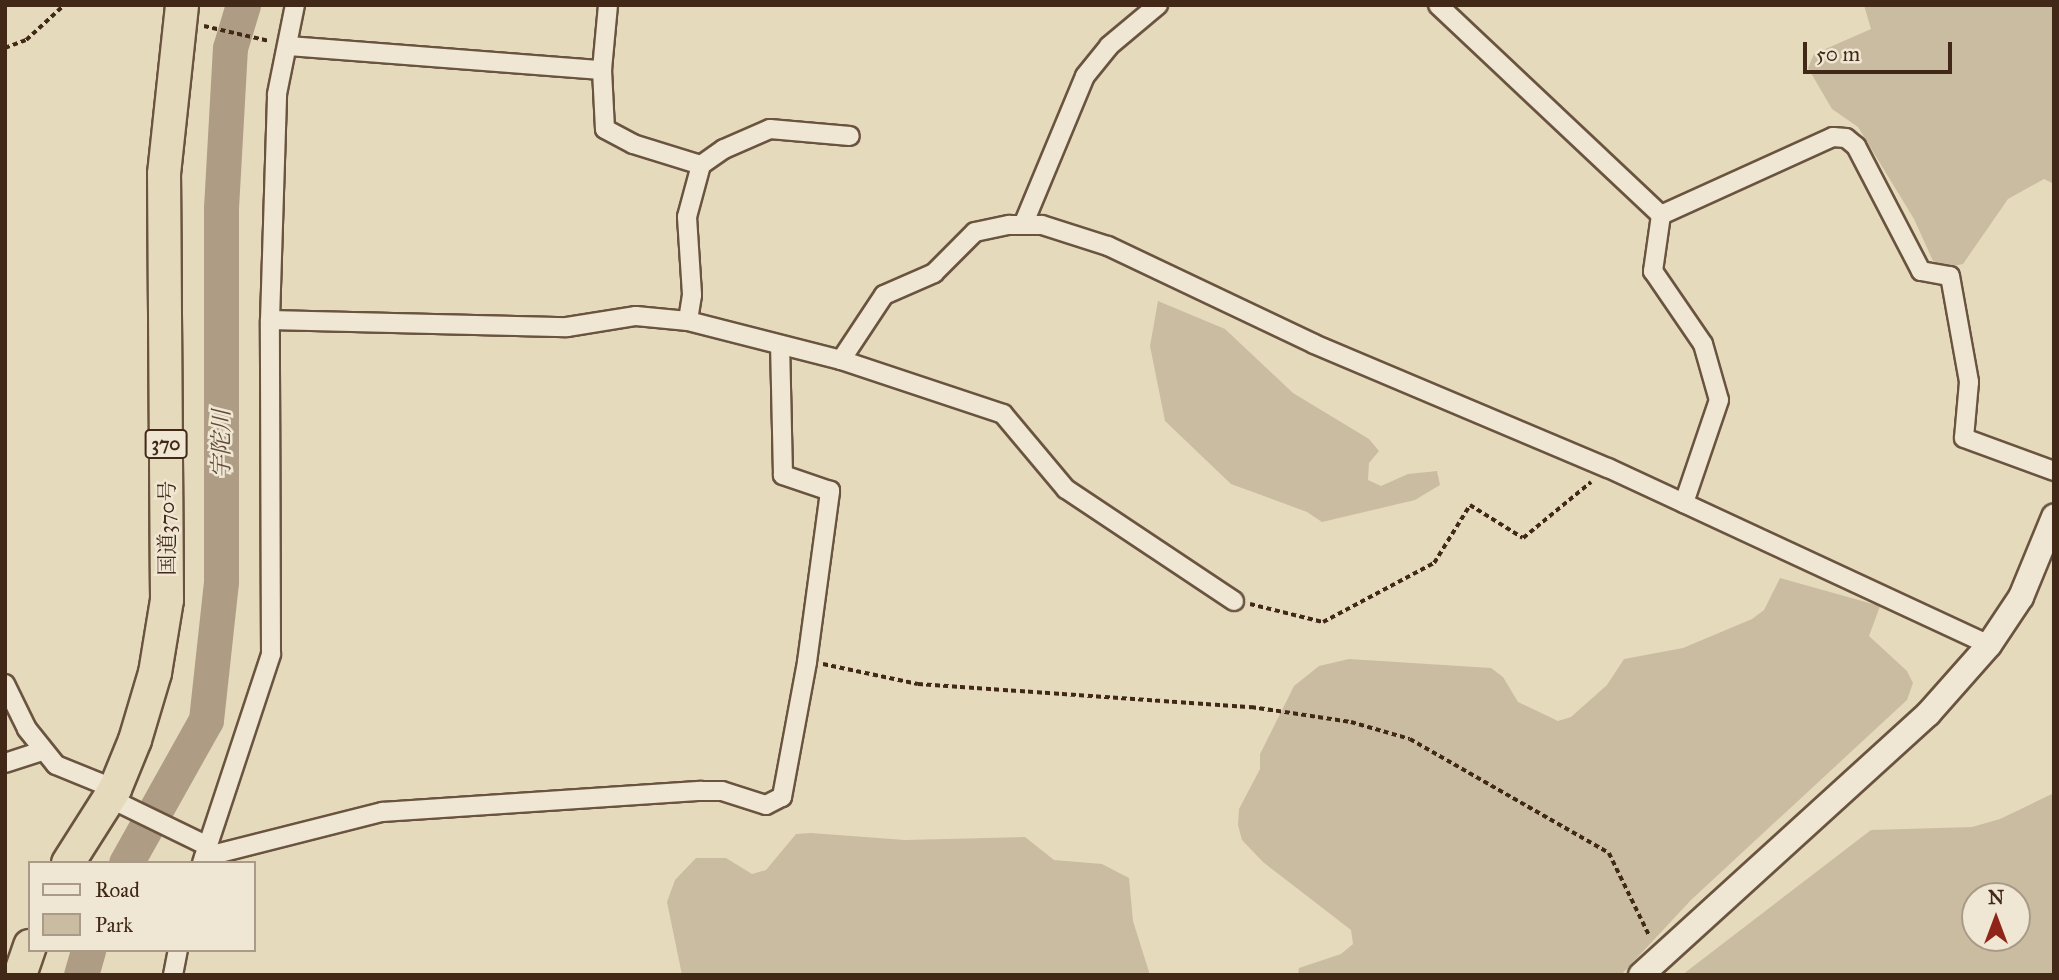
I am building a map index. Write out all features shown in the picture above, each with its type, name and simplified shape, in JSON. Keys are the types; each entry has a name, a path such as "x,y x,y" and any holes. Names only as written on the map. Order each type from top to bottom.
{"highway":[{"name":"国道370号","path":"69,861 115,797 155,673 167,600 164,174 188,15"},
{"path":"19,975 28,951"}],"street":[{"path":"202,852 271,654 270,320 277,94 295,5"},
{"path":"608,5 602,70 605,129 633,144 701,165"},
{"path":"1023,225 1085,76 1109,46 1158,5"},
{"path":"1438,5 1661,215"},
{"path":"285,45 602,70"},
{"path":"688,321 692,295 687,218 701,165 724,149 770,129 850,136"},
{"path":"1661,215 1833,137 1846,138 1856,146 1921,271 1950,276 1969,382 1964,438 2054,471"},
{"path":"1661,215 1653,271 1703,344 1719,400 1684,503"},
{"path":"841,360 884,295 934,273 975,232 1023,225 1085,236 1314,344 1608,468 1989,645"},
{"path":"270,320 567,327 636,316 688,321 841,360 1003,414 1066,489 1234,601"},
{"path":"5,684 43,751 56,765 115,797 202,852 382,812 701,790 722,791 766,805 782,797 807,662 830,491 783,475 780,346"},
{"path":"1641,975 1659,955 1928,714 1989,645 2021,597 2054,519"},
{"path":"5,763 43,751"},
{"path":"173,975 177,952"}],"path":[{"path":"5,48 26,40 64,5"},
{"path":"188,15 285,45"},
{"path":"1234,601 1324,622 1434,563 1470,506 1523,538 1608,468"},
{"path":"807,662 918,684 1251,707 1351,722 1410,739 1609,853 1659,955"}],"green space":[{"path":"1864,5 2054,5 2054,184 2044,179 2008,199 1963,264 1949,267 1933,261 1914,219 1858,127 1832,109 1808,68 1814,54 1871,29"},
{"path":"1158,301 1225,329 1293,393 1369,439 1379,451 1369,463 1368,480 1381,486 1408,474 1437,471 1440,485 1415,500 1322,522 1307,512 1231,484 1165,421 1150,346"},
{"path":"1780,578 1880,606 1869,636 1907,671 1913,683 1907,700 1691,900 1621,975 1298,975 1299,968 1341,954 1353,944 1351,930 1263,862 1242,840 1238,825 1239,809 1260,769 1260,754 1294,686 1319,666 1349,659 1491,668 1503,677 1518,702 1558,721 1571,717 1607,685 1624,659 1683,648 1752,619 1764,610"},
{"path":"2054,793 2054,975 1682,975 1871,830 1972,827 2000,819"},
{"path":"796,834 905,840 1025,837 1054,860 1102,864 1129,878 1133,921 1150,975 682,975 667,902 675,880 696,858 726,858 752,874 766,870"}],"waterway":[{"name":"宇陀川","path":"127,861 206,720 221,581 221,208 230,48 243,5"},
{"name":"宇陀川","path":"81,975 87,952"}]}
